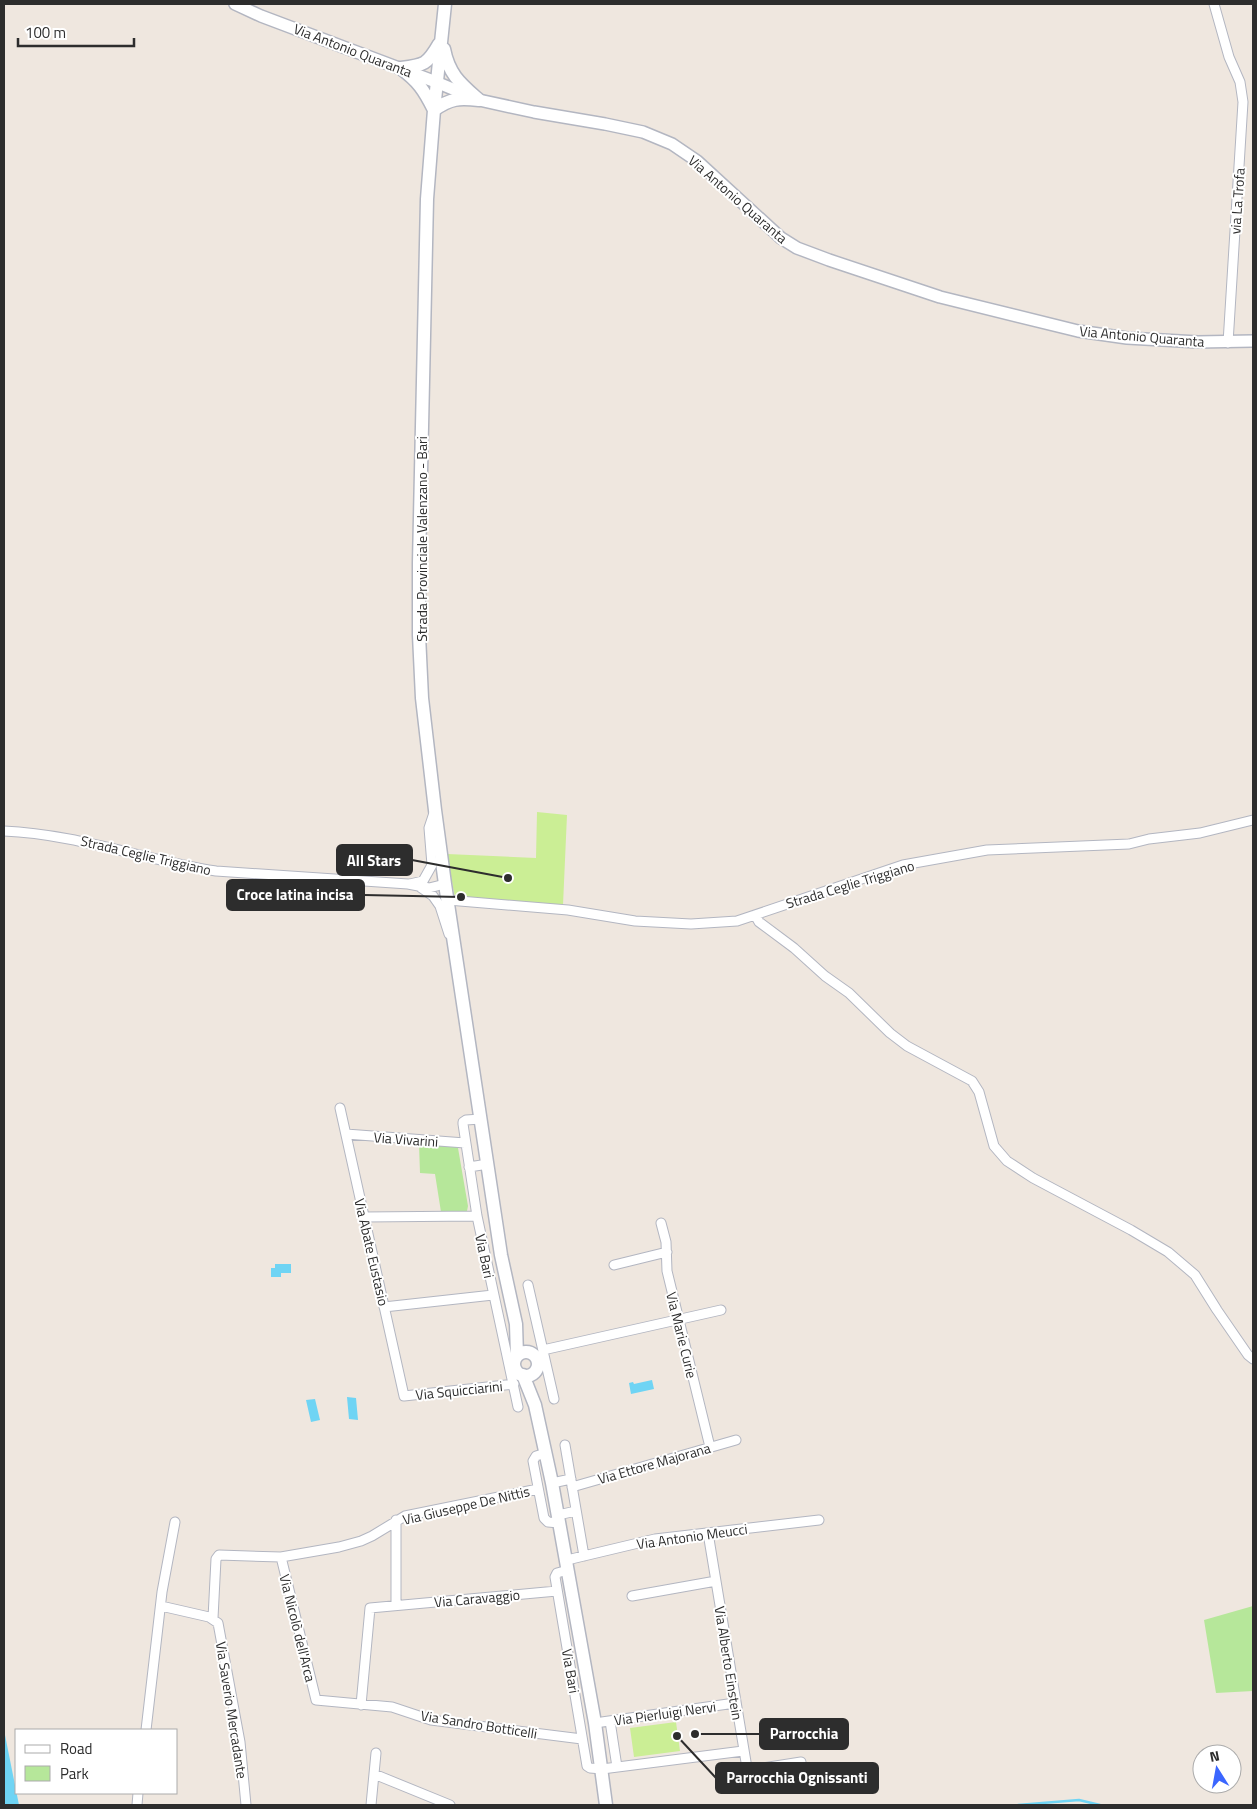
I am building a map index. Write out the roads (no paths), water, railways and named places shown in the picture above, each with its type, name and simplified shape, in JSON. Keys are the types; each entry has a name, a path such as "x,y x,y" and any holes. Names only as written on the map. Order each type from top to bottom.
{"main road":[{"path":"445,4 442,40 446,63 456,80 479,100"},
{"path":"400,68 420,66 431,59 442,40"},
{"name":"Strada Provinciale Valenzano - Bari","path":"442,40 436,82 427,199 418,563 419,635 422,698 435,810 468,1035"},
{"path":"400,68 416,80 425,92 434,110 444,103 459,98 479,100"},
{"name":"Via Bari","path":"468,1035 501,1255 516,1324 516,1370 535,1404"},
{"name":"Via Bari","path":"516,1324 538,1359 535,1404 568,1565 602,1769 606,1805"},
{"path":"524,1352 538,1359 530,1375 516,1370 524,1352"}],"street":[{"name":"Via Antonio Quaranta","path":"235,4 261,16 479,100 605,124 650,135 672,144 696,161 781,238 797,248 940,297 1078,331 1126,338 1228,342 1253,341"},
{"name":"via La Trofa","path":"1214,4 1229,57 1240,82 1243,102 1228,342"},
{"path":"435,810 429,828 432,865 422,884 440,906 446,928 456,947"},
{"name":"Strada Ceglie Triggiano","path":"448,900 568,910 635,921 663,923 737,921 903,865 995,849 1129,844 1149,839 1200,833 1253,820"},
{"name":"Strada Ceglie Triggiano","path":"4,830 54,835 216,872 422,884 433,888 445,884"},
{"path":"755,915 759,922 794,948 825,976 849,993 890,1033 907,1046 972,1081 979,1092 994,1146 1007,1161 1033,1178 1131,1230 1168,1252 1195,1275 1222,1318 1248,1355 1253,1359"},
{"name":"Via Abate Eustasio","path":"340,1108 404,1396"},
{"name":"Via Bari","path":"481,1119 463,1122 477,1216 493,1295 516,1370 518,1407"},
{"name":"Via Vivarini","path":"346,1134 466,1143"},
{"path":"469,1167 488,1164"},
{"path":"364,1217 477,1216"},
{"name":"Via Marie Curie","path":"661,1223 667,1271 710,1447"},
{"path":"614,1265 666,1252"},
{"name":"Via Bari","path":"528,1285 538,1359 554,1399"},
{"path":"384,1307 493,1295"},
{"path":"538,1359 678,1319 721,1310"},
{"name":"Via Squicciarini","path":"404,1396 516,1370"},
{"name":"Via Ettore Majorana","path":"552,1483 572,1483 736,1440"},
{"path":"565,1444 584,1556"},
{"path":"546,1453 536,1456 534,1459 545,1521 558,1519 576,1511"},
{"name":"Via Giuseppe De Nittis","path":"281,1557 304,1554 361,1541 378,1533 396,1520 412,1514 538,1489"},
{"path":"396,1520 396,1605"},
{"name":"Via Antonio Meucci","path":"568,1565 584,1556 645,1541 819,1520"},
{"path":"146,1729 162,1592 175,1522"},
{"name":"Via Alberto Einstein","path":"708,1533 747,1768 750,1770 801,1762"},
{"name":"Via Saverio Mercadante","path":"246,1805 239,1737 219,1626 213,1618 217,1557 221,1555 281,1557"},
{"name":"Via Nicolò dell'Arca","path":"281,1557 316,1700"},
{"name":"Via Bari","path":"568,1565 556,1575 582,1739 587,1766 602,1769"},
{"path":"632,1596 716,1582"},
{"name":"Via Caravaggio","path":"361,1705 370,1608 558,1592"},
{"path":"161,1606 213,1618"},
{"name":"Via Sandro Botticelli","path":"316,1700 396,1708 431,1720 582,1739"},
{"name":"Via Pierluigi Nervi","path":"594,1723 735,1703"},
{"path":"610,1721 617,1767"},
{"path":"602,1769 744,1751"},
{"path":"371,1805 376,1753"},
{"path":"374,1774 450,1805"}],"water":[{"path":"275,1264 291,1264 291,1273 281,1273 281,1277 271,1277 271,1268 275,1268"},
{"path":"652,1380 654,1389 631,1394 629,1383 633,1382 634,1384"},
{"path":"347,1397 356,1398 358,1420 349,1419"},
{"path":"315,1399 320,1420 311,1422 306,1400"},
{"path":"4,1730 15,1785 15,1794 17,1794 19,1805 4,1805"}],"waterway":[{"path":"1018,1805 1079,1800 1100,1805"}],"place":[{"name":"All Stars","path":"508,878"},
{"name":"Croce latina incisa","path":"461,897"},
{"name":"Parrocchia","path":"695,1734"},
{"name":"Parrocchia Ognissanti","path":"677,1736"}]}
